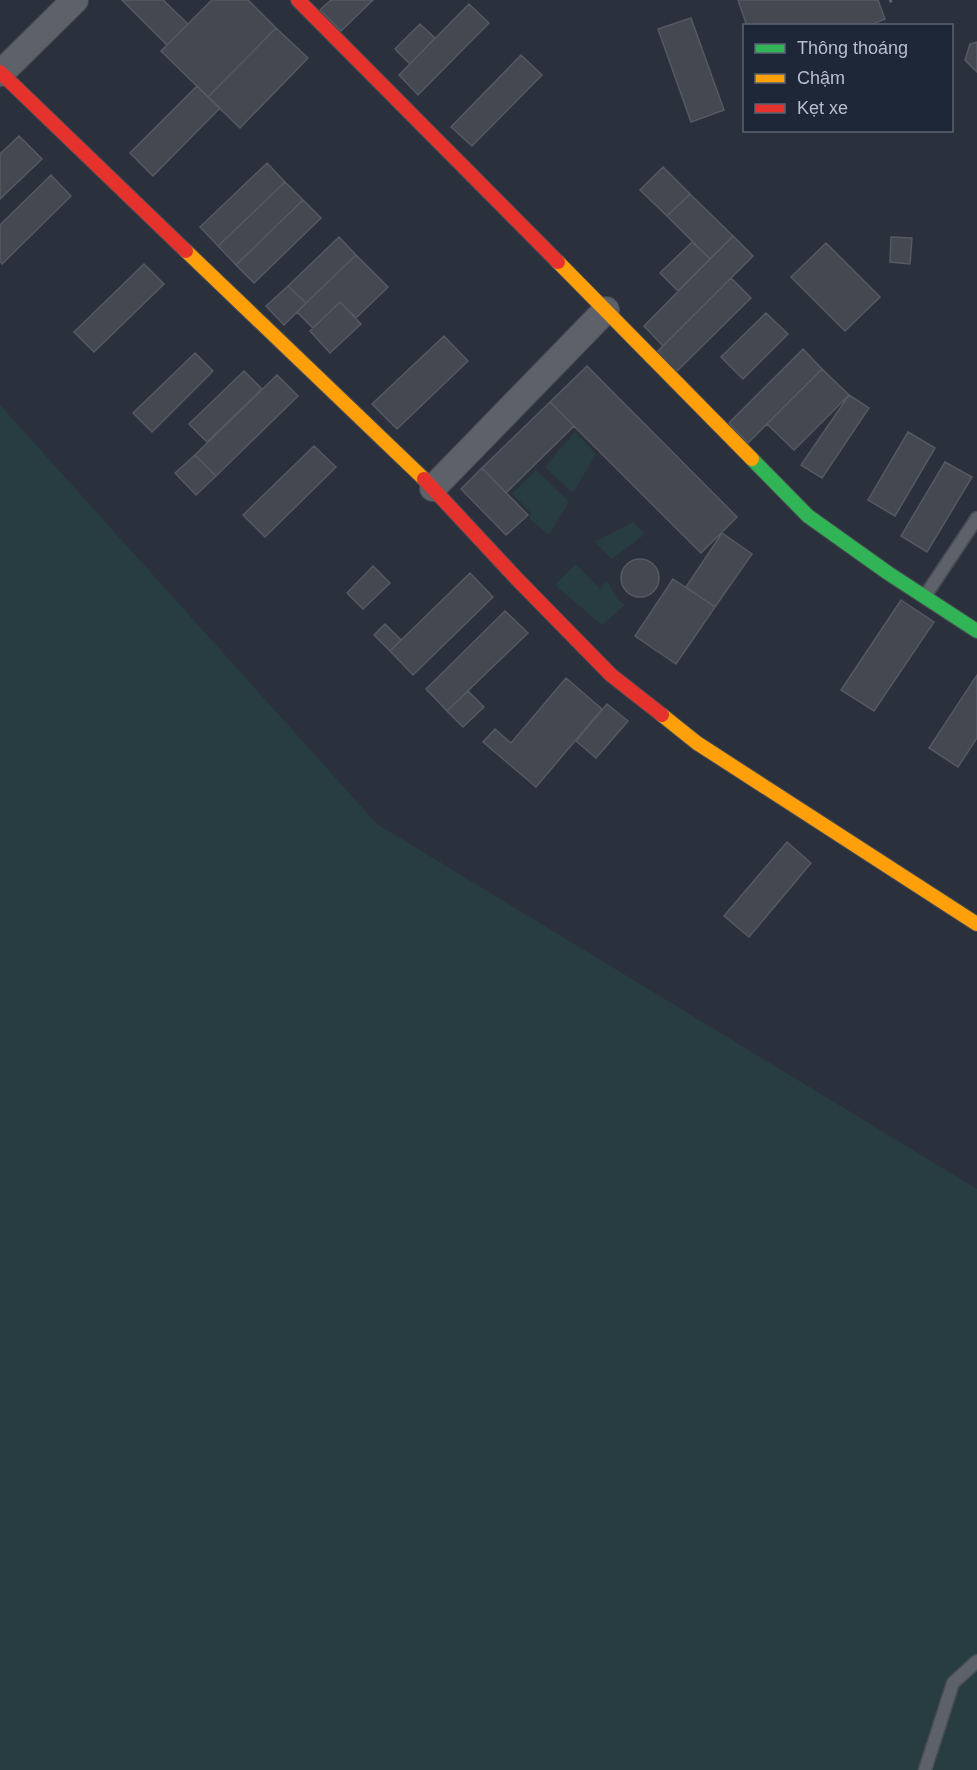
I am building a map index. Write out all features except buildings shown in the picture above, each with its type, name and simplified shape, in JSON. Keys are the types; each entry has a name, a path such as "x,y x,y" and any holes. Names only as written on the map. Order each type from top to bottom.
{"street":[{"path":"75,0 1,72 433,488 517,579 611,675 697,743 977,924"},
{"path":"298,0 808,516 977,632"},
{"path":"433,488 606,310"}],"lane":[{"path":"924,597 977,519"},
{"path":"925,1770 952,1683 977,1661"}],"green space":[{"path":"0,405 377,824 977,1189 977,1770 0,1770"},
{"path":"575,432 596,454 573,493 545,467"},
{"path":"536,470 569,502 549,535 529,518 531,513 512,494"},
{"path":"633,522 645,534 612,559 595,542"},
{"path":"576,564 600,589 606,582 609,584 618,600 625,605 602,625 555,585"}],"traffic: fast":[{"path":"752,459 808,516 888,573 977,631"}],"traffic: slow":[{"path":"186,251 424,479"},
{"path":"558,262 752,459"},
{"path":"662,715 697,743 977,924"}],"traffic: jam":[{"path":"298,0 558,262"},
{"path":"0,72 186,251"},
{"path":"424,479 611,675 662,715"}]}
